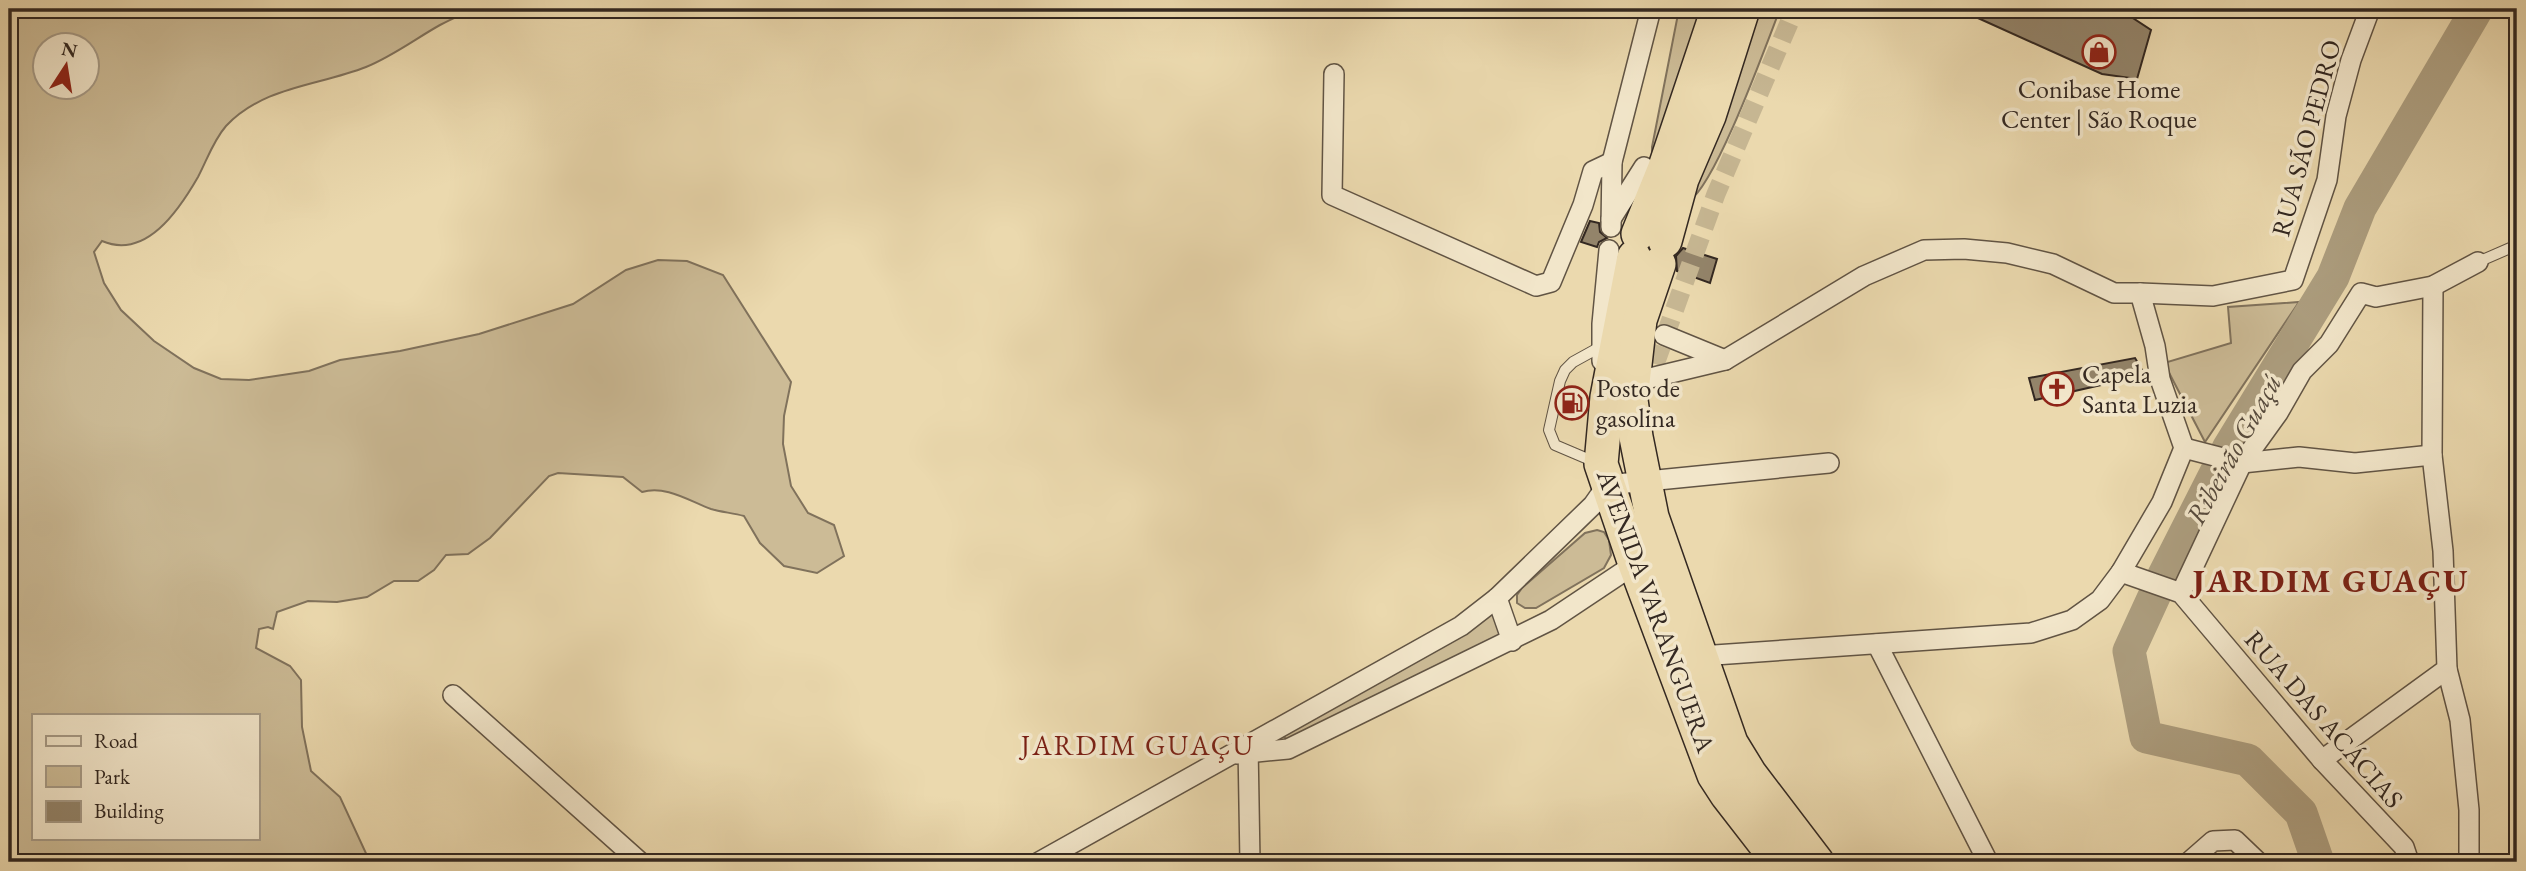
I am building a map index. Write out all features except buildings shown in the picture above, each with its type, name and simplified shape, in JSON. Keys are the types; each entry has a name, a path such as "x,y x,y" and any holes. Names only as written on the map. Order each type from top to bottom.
{"highway":[{"path":"1633,242 1654,169 1718,9"},
{"path":"1633,242 1682,179 1709,116 1743,9"},
{"name":"AVENIDA VARANGUERA","path":"1633,242 1607,397 1604,474 1700,656 1731,743 1750,774 1817,862"},
{"name":"AVENIDA VARANGUERA","path":"1633,242 1640,320 1631,400 1652,517 1650,559 1714,775 1727,796 1779,862"}],"street":[{"path":"1607,397 1602,369 1602,324 1633,242 1612,162 1651,9"},
{"name":"RUA SÃO PEDRO","path":"2140,293 2214,296 2293,280 2327,180 2336,116 2351,60 2370,9"},
{"path":"1334,74 1332,195 1536,286 1551,282 1583,205 1593,171 1612,162 1654,169"},
{"path":"1650,378 1726,360 1864,276 1924,250 1964,249 2007,253 2053,264 2114,293 2140,293 2155,346 2160,379 2184,448 2162,502 2121,572 2100,600 2072,620 2031,633 1700,656"},
{"path":"2173,590 2237,462 2278,413 2302,371 2329,344 2361,293 2376,297 2433,286 2478,262"},
{"path":"2433,286 2432,455 2443,551 2447,668 2460,720 2469,810 2469,862"},
{"path":"1664,335 1726,360"},
{"path":"2184,448 2237,462 2299,457 2355,463 2432,455"},
{"path":"1039,862 1229,755 1249,749 1461,626 1497,598 1593,505 1604,474 1645,481 1829,463"},
{"path":"1249,749 1288,749 1512,641 1650,559"},
{"name":"RUA DAS ACÁCIAS","path":"2121,572 2173,590 2322,760 2404,847 2409,862"},
{"path":"1497,598 1512,641"},
{"path":"1877,644 1988,862"},
{"path":"2322,760 2447,668"},
{"path":"453,695 640,862"},
{"path":"1249,749 1250,862"},
{"path":"2189,862 2213,841 2235,840 2258,862"}],"lane":[{"path":"2478,262 2517,245"},
{"path":"1602,345 1573,362 1565,370 1549,430 1555,445 1604,474"}],"green space":[{"path":"9,9 474,9 440,25 376,63 274,95 257,103 241,113 221,132 190,190 159,229 133,244 118,245 102,241 94,252 104,283 121,310 154,341 194,368 221,379 249,380 309,371 340,360 400,351 479,334 573,304 626,270 658,260 687,261 723,275 791,382 784,416 783,444 791,486 808,513 834,525 844,556 817,573 784,566 760,543 744,516 711,509 669,492 642,492 623,477 558,473 549,476 490,538 468,554 446,555 434,570 418,581 394,581 367,597 337,602 308,601 277,612 273,629 259,629 256,648 290,666 301,680 302,727 311,771 340,797 370,862 9,862"},
{"path":"1679,9 1708,9 1652,157 1652,147"},
{"path":"1746,9 1780,9 1726,142 1713,169 1689,201"},
{"path":"2299,302 2205,442 2164,363 2231,343 2228,307"},
{"path":"1597,530 1604,532 1609,540 1611,555 1604,568 1536,608 1525,608 1517,603 1517,595 1522,588 1585,533"},
{"path":"1494,612 1503,636 1290,739 1283,735"}],"waterway":[{"name":"Ribeirão Guaçú","path":"2318,862 2301,813 2248,760 2146,737 2129,651 2229,447 2333,277 2360,208 2477,9"}],"tunnel":[{"path":"1641,389 1650,378 1716,194 1795,9"}],"place":[{"name":"Conibase Home Center | São Roque","path":"2099,52"},
{"name":"Capela Santa Luzia","path":"2057,389"},
{"name":"Posto de gasolina","path":"1572,403"}],"district":[{"name":"JARDIM GUAÇU","path":"2331,580"},
{"name":"JARDIM GUAÇU","path":"1138,745"}]}
